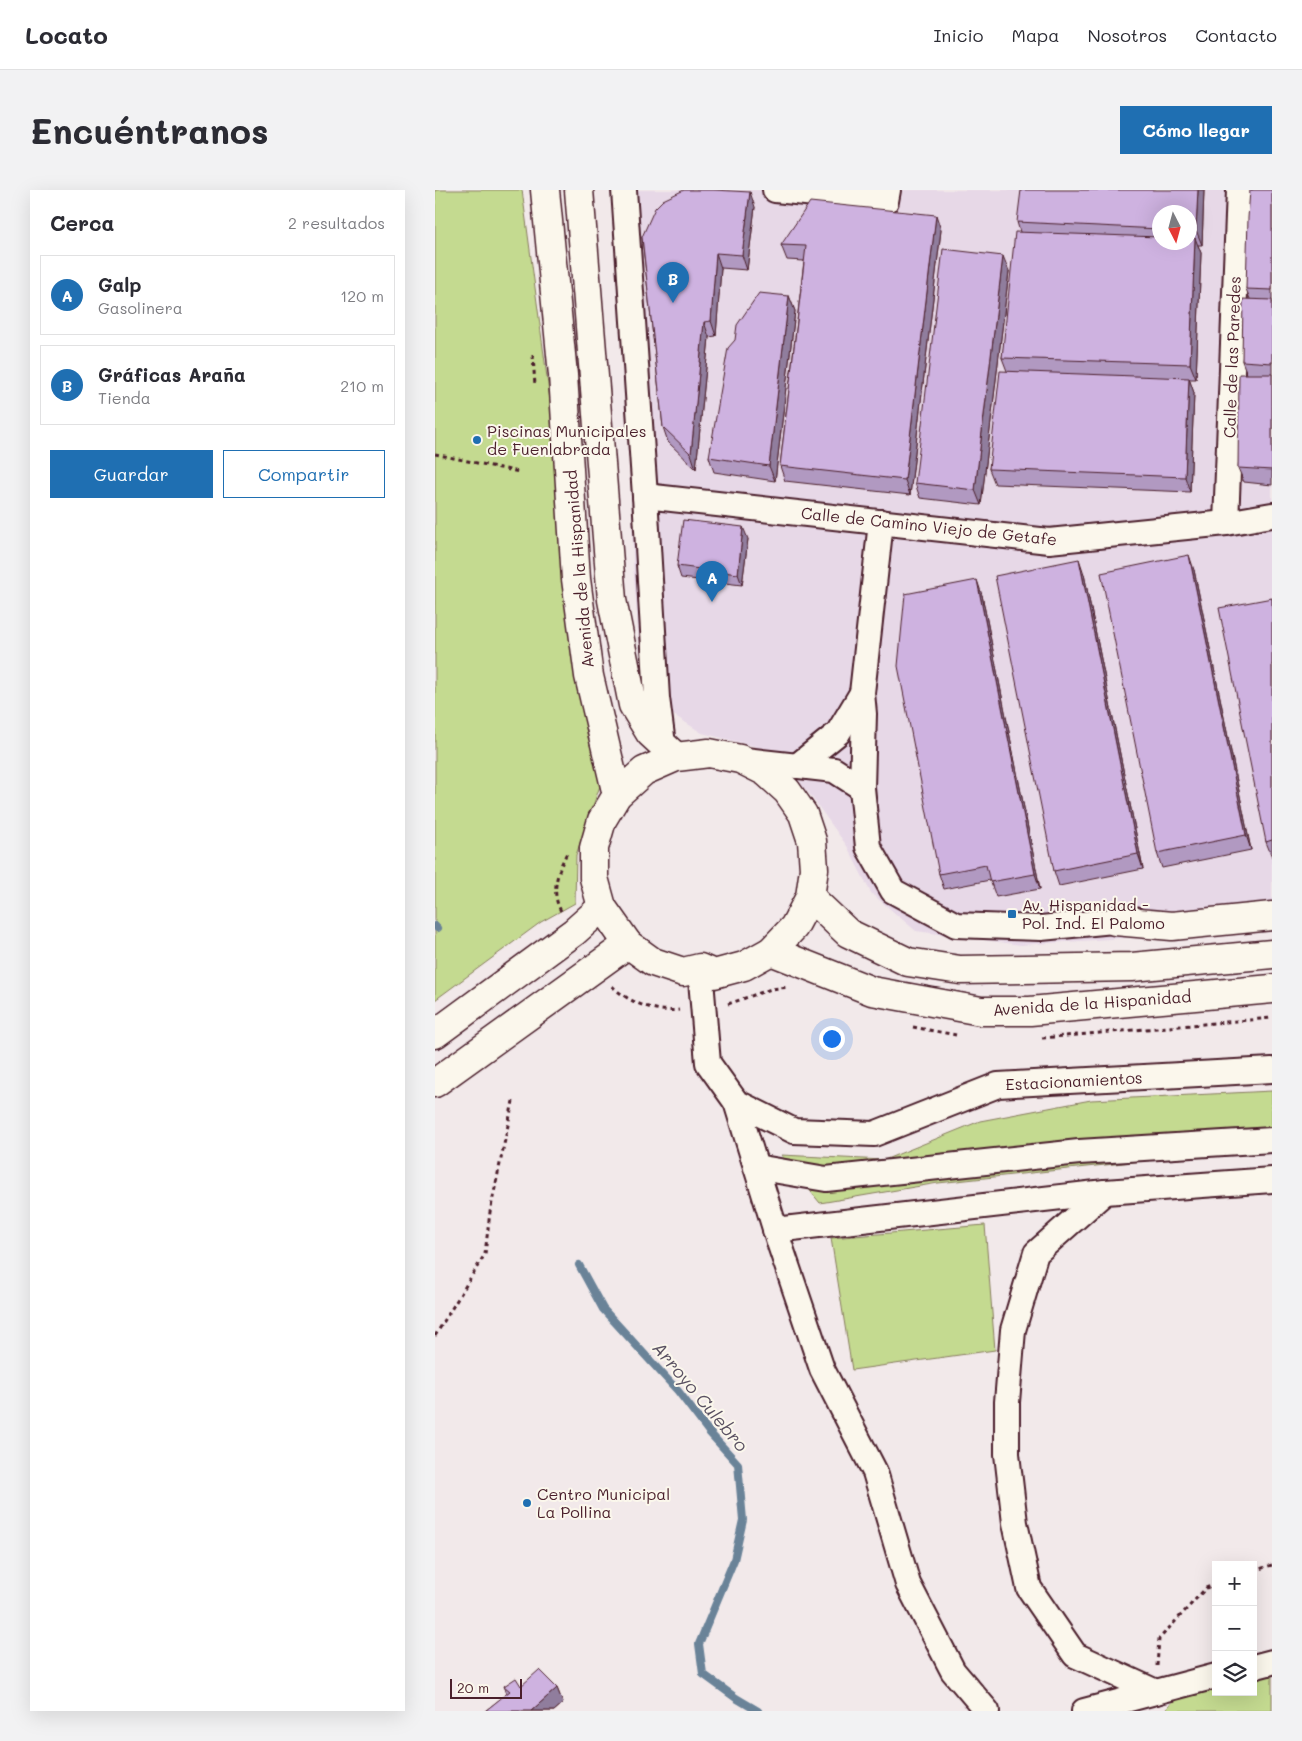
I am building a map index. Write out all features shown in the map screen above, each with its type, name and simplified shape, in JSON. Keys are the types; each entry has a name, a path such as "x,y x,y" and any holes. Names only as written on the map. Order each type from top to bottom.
{"main road":[{"name":"Avenida de la Hispanidad","path":"545,190 563,375 576,580 589,676 617,795"},
{"name":"Avenida de la Hispanidad","path":"579,190 612,600 633,705 650,733 670,751"},
{"path":"670,751 709,754 740,760 766,772 787,791 803,814 812,841 814,869 809,897 794,927 771,952 744,966 714,974 700,968 683,972 653,962 628,944 602,907 594,878 594,848 602,820 617,795 670,751"},
{"name":"Avenida de la Hispanidad","path":"809,897 848,933 908,962 960,970 1132,967 1272,954"},
{"path":"435,1034 574,932 602,907"},
{"path":"1115,921 1172,926 1272,916"},
{"path":"435,1083 628,944"},
{"name":"Avenida de la Hispanidad","path":"771,952 872,991 981,1011 1030,1011 1272,989"}],"street":[{"path":"623,190 645,496 657,698 670,751"},
{"path":"775,190 886,201 888,190"},
{"name":"Calle de las Paredes","path":"1226,523 1239,190"},
{"name":"Calle de Camino Viejo de Getafe","path":"645,496 1049,541 1226,523 1272,515"},
{"path":"881,522 862,693 864,714 862,788 869,847 893,892 956,926 1041,928 1272,904"},
{"path":"797,766 837,733 862,693"},
{"path":"740,760 834,770 862,788"},
{"name":"Estacionamientos","path":"700,968 708,1063 735,1102 794,1131 874,1134 997,1085 1272,1070"},
{"path":"735,1102 775,1230 822,1369 875,1472 908,1584 953,1671 987,1711"},
{"path":"756,1167 826,1180 1079,1152 1272,1140"},
{"path":"775,1230 1105,1192 1272,1180"},
{"path":"1105,1192 1036,1253 1013,1330 1007,1402 1009,1474 1015,1523 1029,1588 1075,1655 1156,1692"},
{"path":"1257,1666 1272,1662"},
{"path":"1085,1711 1212,1677"}],"path":[{"path":"533,353 536,392"},
{"path":"435,454 519,472"},
{"path":"567,852 556,881 558,905 574,932"},
{"path":"596,966 614,988 630,1000 645,1006 671,1011 723,1006 771,989 792,987"},
{"path":"1037,1038 1272,1018"},
{"path":"912,1027 960,1036"},
{"path":"435,1336 485,1254 491,1212 513,1101"},
{"path":"1257,1570 1272,1565"},
{"path":"1156,1692 1159,1639 1206,1588 1212,1586"}],"shaded area":[{"path":"611,190 1272,190 1272,928 1021,945 916,931 871,893 847,846 808,792 754,746 702,733 669,712 641,668 633,564 631,446"}],"green space":[{"path":"435,190 522,190 601,783 576,855 575,903 541,922 435,1000"},
{"path":"1272,1091 1272,1147 938,1183 820,1203 781,1155 884,1160 980,1121 1091,1100"},
{"path":"985,1225 995,1350 852,1370 831,1238"},
{"path":"1272,1674 1272,1711 1166,1711 1175,1700 1194,1692 1212,1690 1212,1696 1257,1696 1257,1678"}],"building":[{"path":"684,190 750,192 742,255 716,253 711,321 704,322 691,454 663,427 642,237 655,208 663,200"},
{"path":"1021,190 1198,190 1197,210 1197,205 1152,205 1152,229 1017,222"},
{"path":"1250,190 1272,190 1272,290 1246,289"},
{"path":"810,202 936,215 905,480 780,466 806,246 781,245"},
{"path":"1015,232 1152,237 1152,250 1195,250 1190,364 1002,358"},
{"path":"943,249 1003,256 975,490 915,483"},
{"path":"759,293 789,296 769,466 709,457 728,348 735,340 737,325"},
{"path":"1243,299 1272,300 1272,363 1242,361"},
{"path":"1000,371 1189,378 1185,477 989,469"},
{"path":"1239,374 1272,374 1272,470 1238,468"},
{"path":"683,520 743,527 738,574 677,566"},
{"path":"1189,555 1246,835 1157,853 1101,573"},
{"path":"1079,559 1138,854 1054,871 995,576"},
{"path":"977,580 1035,874 990,882 986,865 939,874 898,666 905,594"},
{"path":"1272,598 1272,840 1266,842 1219,608"},
{"path":"539,1670 557,1688 531,1711 485,1711 510,1691 504,1686 516,1678 521,1686"}],"waterway":[{"name":"Arroyo Culebro","path":"579,1265 603,1309 678,1391 709,1432 738,1464 743,1520 734,1560 699,1644 703,1674 758,1711"}],"place":[{"name":"Gráficas Araña","path":"673,303"},
{"name":"Piscinas Municipales de Fuenlabrada","path":"477,440"},
{"name":"Galp","path":"712,602"},
{"name":"Av. Hispanidad - Pol. Ind. El Palomo","path":"1012,914"},
{"name":"Centro Municipal La Pollina","path":"527,1503"}]}
